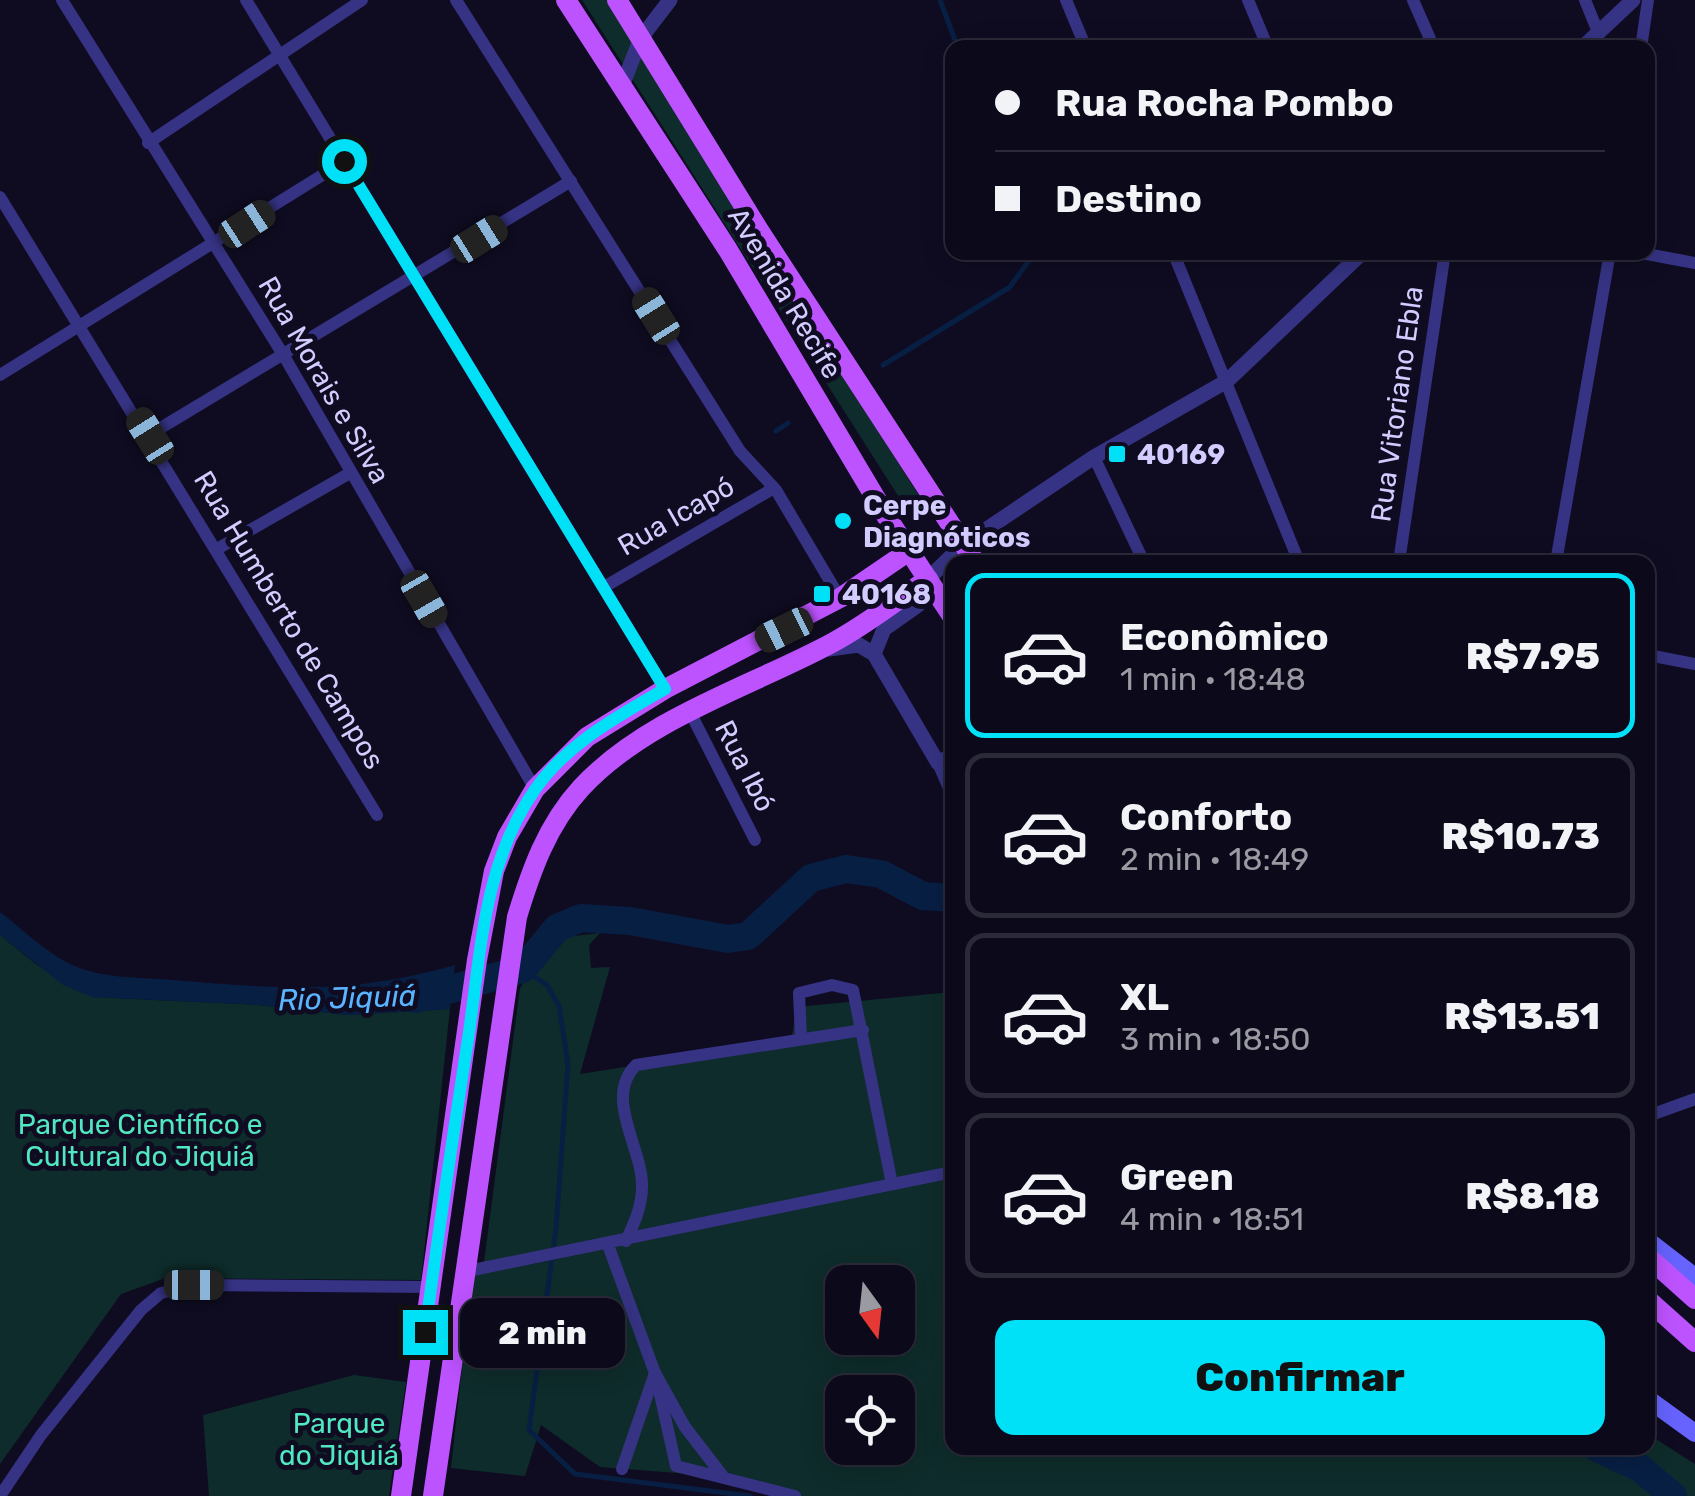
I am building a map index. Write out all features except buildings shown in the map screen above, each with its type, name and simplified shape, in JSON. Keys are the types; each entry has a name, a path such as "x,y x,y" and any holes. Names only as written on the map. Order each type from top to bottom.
{"main road":[{"name":"Avenida Recife","path":"566,0 728,250 945,605"},
{"name":"Avenida Recife","path":"617,0 760,232 969,554"},
{"path":"401,1496 486,914 501,854 535,789 587,737 665,689 840,598 909,552"},
{"path":"433,1496 462,1272 516,917 547,835 580,789 616,758 690,714 816,651 928,579"},
{"path":"1655,1246 1695,1277"},
{"path":"1655,1263 1695,1299"},
{"path":"1655,1306 1695,1342"},
{"path":"1655,1404 1695,1432"}],"street":[{"name":"Rua Morais e Silva","path":"62,0 284,356 535,789"},
{"path":"246,0 665,689"},
{"path":"148,143 362,0"},
{"path":"456,0 740,451 774,488 840,598"},
{"path":"622,86 641,38 670,0"},
{"path":"1066,0 1083,40"},
{"path":"1248,0 1265,40"},
{"path":"1412,0 1430,40"},
{"path":"1585,0 1598,32"},
{"path":"1590,40 1633,0"},
{"path":"1642,40 1648,0"},
{"path":"0,375 344,161"},
{"path":"150,436 417,278 571,181"},
{"name":"Rua Humberto de Campos","path":"0,196 5,215 150,436 377,815"},
{"path":"1655,256 1695,264"},
{"path":"1175,260 1296,555"},
{"path":"969,554 1094,458 1228,381 1352,260"},
{"name":"Rua Vitoriano Ebla","path":"1399,555 1443,260"},
{"path":"1557,555 1609,260"},
{"path":"1094,458 1141,555"},
{"path":"217,549 350,473"},
{"name":"Rua Icapó","path":"604,587 774,488"},
{"path":"874,654 884,629 923,598 928,579 945,569"},
{"path":"816,651 856,645 874,654 945,759"},
{"path":"1655,656 1695,664"},
{"name":"Rua Ibó","path":"690,714 755,840"},
{"path":"801,1039 798,993 832,985 855,993 892,1184"},
{"path":"626,1241 642,1186 623,1099 629,1072 641,1063 862,1030"},
{"path":"1655,1113 1695,1099"},
{"path":"462,1272 945,1173"},
{"path":"608,1245 655,1373 674,1411 722,1475"},
{"path":"0,1496 76,1389 161,1292 194,1285 431,1287"},
{"path":"622,1469 655,1373"},
{"path":"655,1373 676,1466 793,1495"}],"green space":[{"path":"582,0 607,0 926,507 911,516"},
{"path":"600,933 589,945 591,968 610,967 580,1074 791,1041 797,1007 945,993 945,1455 1655,1455 1655,1438 1695,1464 1695,1496 775,1496 715,1476 600,1467 541,1425 525,1476 451,1468 472,1275 559,1259 484,1262 520,988 556,938"},
{"name":"Parque Científico e Cultural do Jiquiá","path":"0,935 37,965 92,997 259,1005 348,1015 450,1009 421,1280 166,1278 121,1294 0,1464"},
{"name":"Parque do Jiquiá","path":"354,1375 406,1382 389,1496 209,1496 203,1415"}],"water":[{"name":"Rio Jiquiá","path":"0,912 68,963 119,976 315,987 382,981 455,965 450,1009 347,1015 259,1005 92,997 63,985 0,935"}],"waterway":[{"path":"940,0 955,40"},
{"path":"883,365 1010,287 1029,260"},
{"path":"776,431 788,423"},
{"name":"Rio Jiquiá","path":"416,999 523,969 557,928 581,918 630,921 728,939 748,936 811,878 846,869 881,874 923,896 945,898"},
{"path":"523,969 547,985 559,1006 568,1064 556,1228 529,1430 575,1474 750,1496"},
{"name":"Rio Jiquiá","path":"1612,1455 1640,1468 1673,1496"}],"place":[{"name":"40169","path":"1117,454"},
{"name":"Cerpe Diagnóticos","path":"843,521"},
{"name":"40168","path":"822,594"}],"route":[{"path":"344,161 665,689 587,737 535,789 494,871 477,960 425,1332"}]}
